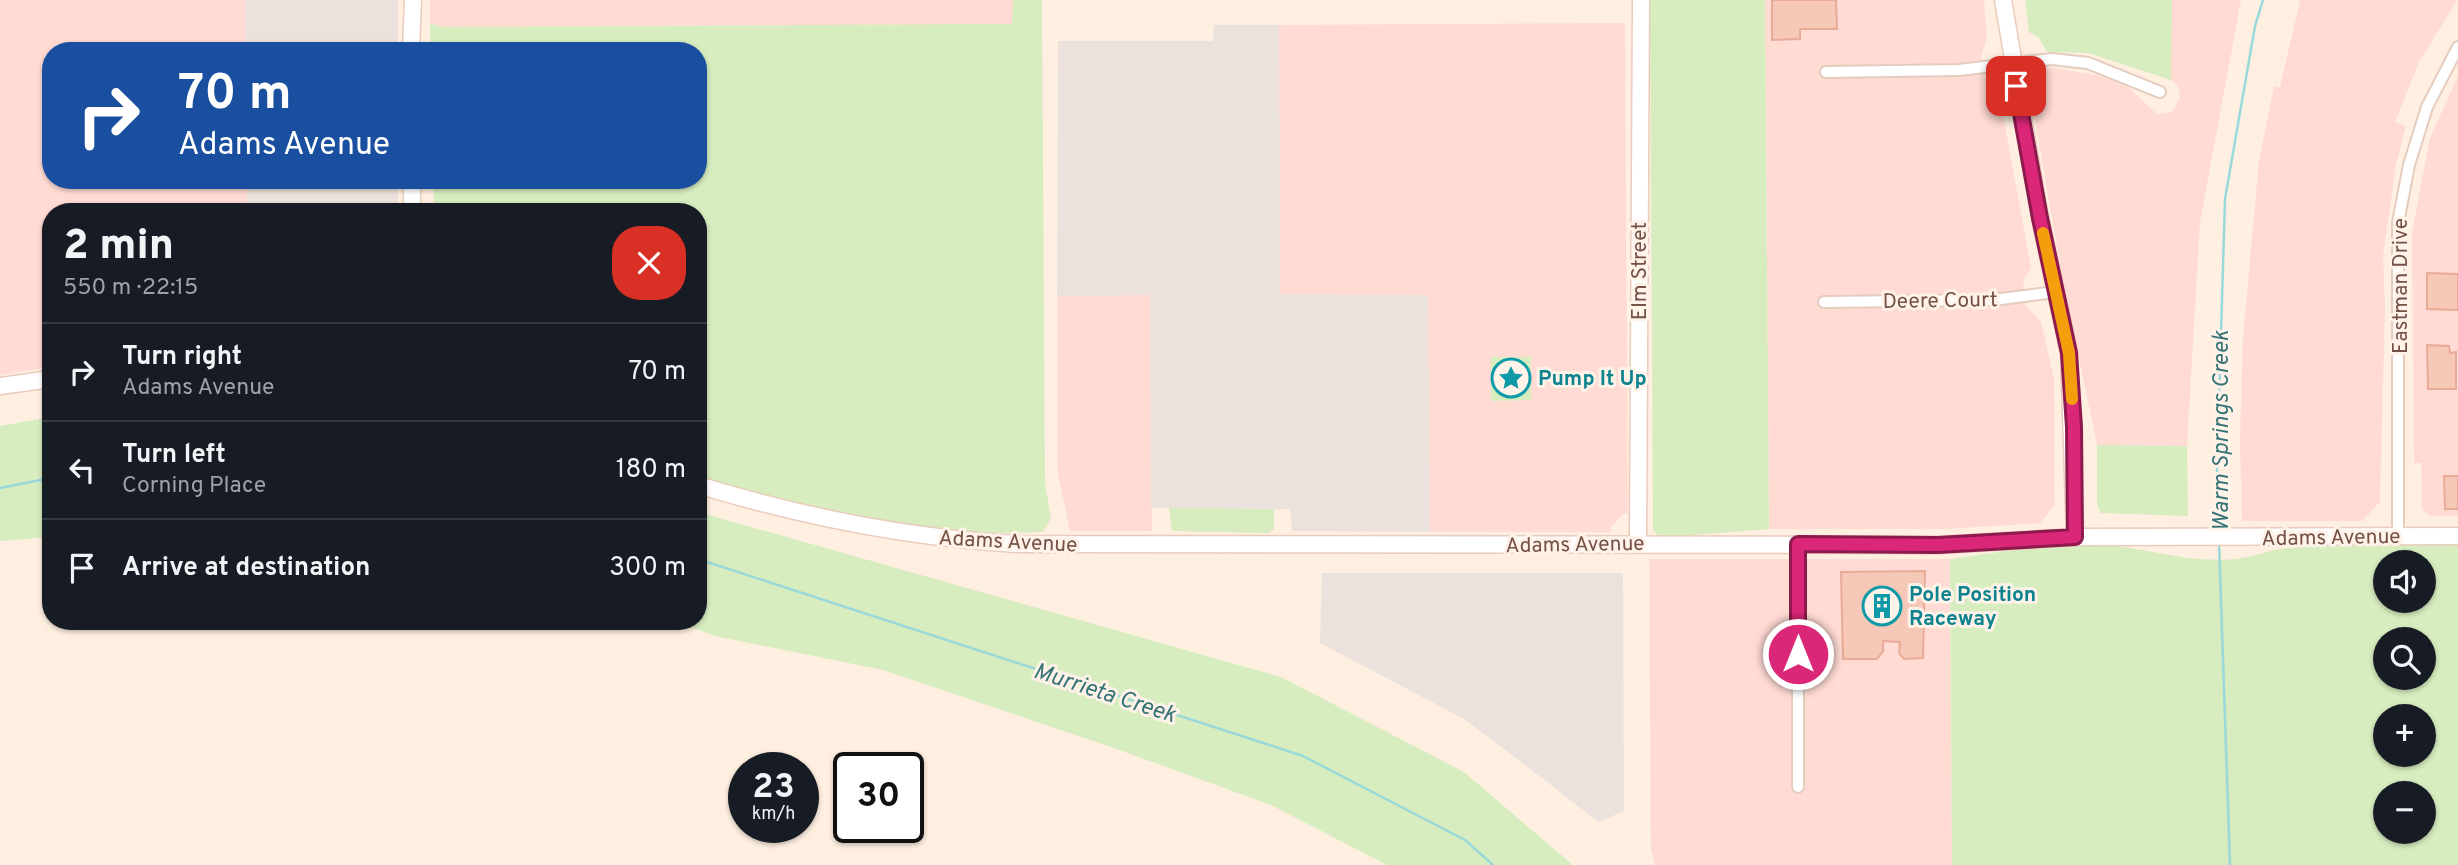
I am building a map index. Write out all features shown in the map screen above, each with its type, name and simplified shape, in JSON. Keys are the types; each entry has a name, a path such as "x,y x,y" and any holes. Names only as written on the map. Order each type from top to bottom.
{"street":[{"path":"411,42 413,0"},
{"name":"Elm Street","path":"1638,543 1641,0"},
{"path":"2003,0 2012,63 2069,353 2074,427 2075,537"},
{"name":"Eastman Drive","path":"2399,536 2398,223 2409,165 2427,107 2458,47"},
{"path":"1826,72 1959,70 2052,59 2088,63 2160,92"},
{"name":"Deere Court","path":"1824,302 1993,300 2055,292"},
{"path":"0,386 42,380"},
{"name":"Adams Avenue","path":"707,487 867,528 968,542 1091,545 1938,545 2075,537 2194,539 2458,536"},
{"path":"1798,544 1798,787"}],"shaded area":[{"path":"0,0 245,0 246,42 42,42 42,189 247,189 247,203 42,203 42,368 0,375"},
{"path":"245,0 398,0 398,42 246,42"},
{"path":"430,0 1013,0 1013,24 446,27 430,24"},
{"path":"1765,0 1984,0 1987,38 1981,57 1985,78 1999,93 2031,268 2023,280 2026,306 2041,322 2054,378 2055,505 2040,523 1944,529 1769,529"},
{"path":"2171,0 2241,0 2200,222 2187,446 2097,445 2063,281 2026,69 2054,68 2096,75 2125,84 2157,114 2172,112 2180,98 2178,86 2171,80"},
{"path":"2300,0 2457,0 2418,64 2395,122 2406,126 2396,165 2383,256 2385,307 2380,502 2362,521 2242,521 2240,440 2243,338 2259,161 2274,86 2280,87"},
{"path":"1625,23 1628,513 1624,513 1611,527 1611,532 1430,532 1428,295 1280,295 1279,25"},
{"path":"1214,25 1279,25 1280,294 1428,295 1430,532 1292,531 1290,509 1151,508 1150,295 1057,296 1058,41 1213,41"},
{"path":"2458,76 2458,516 2431,516 2422,509 2421,463 2414,463 2412,232 2430,138"},
{"path":"247,189 398,189 398,203 247,203"},
{"path":"1150,295 1152,531 1070,531 1057,469 1057,296"},
{"path":"1649,559 1950,559 1952,865 1655,865 1651,850"},
{"path":"1322,573 1623,573 1624,811 1599,822 1466,720 1320,643"}],"green space":[{"path":"1013,0 1042,0 1045,483 1051,518 1043,532 959,534 833,514 707,479 707,203 434,203 433,189 707,189 707,42 431,42 430,24 446,27 1012,24"},
{"path":"1650,0 1765,0 1769,529 1668,537 1656,534 1653,529"},
{"path":"2025,0 2172,0 2171,80 2088,53 2047,52 2039,38 2029,32"},
{"name":"Pump It Up","path":"1491,357 1531,357 1531,400 1491,401"},
{"path":"42,419 42,538 0,541 0,426"},
{"path":"2097,445 2187,446 2188,516 2101,513 2097,504"},
{"path":"1169,508 1274,509 1274,529 1268,533 1172,531"},
{"path":"707,515 1281,677 1464,772 1573,865 1387,865 1271,805 1111,747 883,670 715,636 699,630 707,630"},
{"path":"2376,542 2458,542 2458,865 1952,865 1950,559 2039,547 2093,544 2217,560 2242,558 2286,548"}],"building":[{"path":"1772,0 1836,0 1837,29 1800,29 1800,39 1772,40"},
{"path":"2427,273 2458,274 2458,310 2427,309"},
{"path":"2427,345 2449,346 2450,353 2456,352 2456,389 2428,389"},
{"path":"2444,476 2458,476 2458,509 2445,509"},
{"name":"Pole Position Raceway","path":"1925,571 1923,658 1904,659 1899,653 1900,642 1883,641 1883,651 1877,659 1843,659 1841,572"}],"waterway":[{"name":"Warm Springs Creek","path":"2218,532 2217,469 2225,199 2255,26 2263,0"},
{"name":"Murrieta Creek","path":"0,488 42,480"},
{"name":"Warm Springs Creek","path":"2219,542 2230,865"},
{"name":"Murrieta Creek","path":"707,562 1303,756 1465,840 1493,865"}],"slow traffic":[{"path":"2043,233 2069,353 2072,399"}],"place":[{"name":"Pump It Up","path":"1511,378"},
{"name":"Pole Position Raceway","path":"1882,606"}],"route":[{"path":"1798,654 1798,544 1938,545 2075,537 2074,427 2069,353 2040,218 2016,86"}]}
